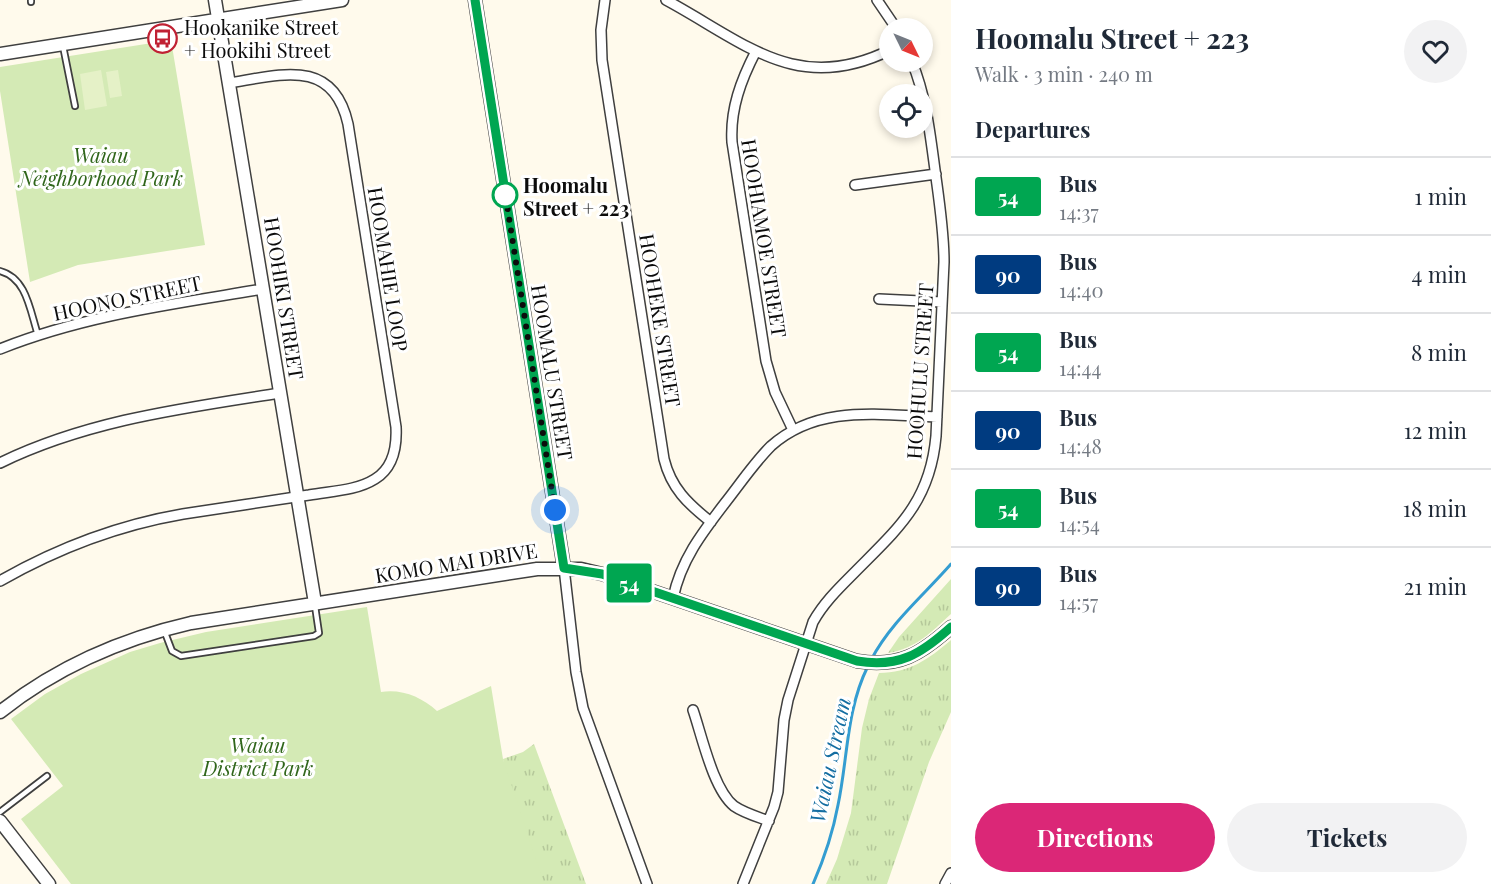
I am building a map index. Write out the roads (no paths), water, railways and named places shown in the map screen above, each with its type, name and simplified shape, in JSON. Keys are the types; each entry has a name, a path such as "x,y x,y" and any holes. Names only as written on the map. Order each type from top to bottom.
{"street":[{"name":"HOOHIKI STREET","path":"215,0 315,603"},
{"path":"0,54 342,0"},
{"name":"HOOMALU STREET","path":"475,0 564,568 576,672 583,708 646,884"},
{"name":"HOOHEKE STREET","path":"605,0 601,30 602,60 664,459 675,489 689,505 711,522"},
{"path":"666,0 756,51 791,65 829,69 855,65 879,55"},
{"path":"877,0 889,18"},
{"name":"HOOHIAMOE STREET","path":"756,51 736,99 732,122 732,142 766,361 775,392 793,430"},
{"name":"HOOHULU STREET","path":"743,884 769,821 778,792 784,720 788,700 813,622 825,603 897,529 920,498 933,462 937,417 944,236 923,94 915,72"},
{"name":"HOOMAHIE LOOP","path":"0,581 67,548 132,526 180,515 351,489 370,482 387,468 396,444 395,420 345,111 338,95 326,84 303,74 286,74 229,83"},
{"path":"855,186 936,174"},
{"name":"HOONO STREET","path":"0,349 38,335 116,313 263,289"},
{"path":"879,299 942,302"},
{"path":"0,463 66,436 122,420 280,393"},
{"path":"673,598 679,575 690,552 711,522 765,453 793,430 822,418 850,414 937,417"},
{"name":"KOMO MAI DRIVE","path":"0,712 32,688 67,667 107,648 164,629 191,622 537,569 564,568 602,574 857,661 886,663 920,653 951,627"},
{"path":"693,710 721,791 741,810 769,821"},
{"path":"0,821 49,884"},
{"path":"945,884 951,873"}],"lane":[{"path":"62,44 75,106"},
{"path":"0,271 12,276 22,287 38,335"},
{"path":"164,629 172,651 181,656 314,636 319,633 315,603"},
{"path":"0,812 47,776"}],"waterway":[{"name":"Waiau Stream","path":"871,660 888,634 951,564"},
{"name":"Waiau Stream","path":"813,884 834,825 851,717 868,666"}],"place":[{"name":"Hookanike Street + Hookihi Street","path":"163,38"},
{"name":"Hoomalu Street + 223","path":"505,195"}],"park label":[{"name":"Waiau Neighborhood Park","path":"101,166"},
{"name":"Waiau District Park","path":"258,756"}]}
